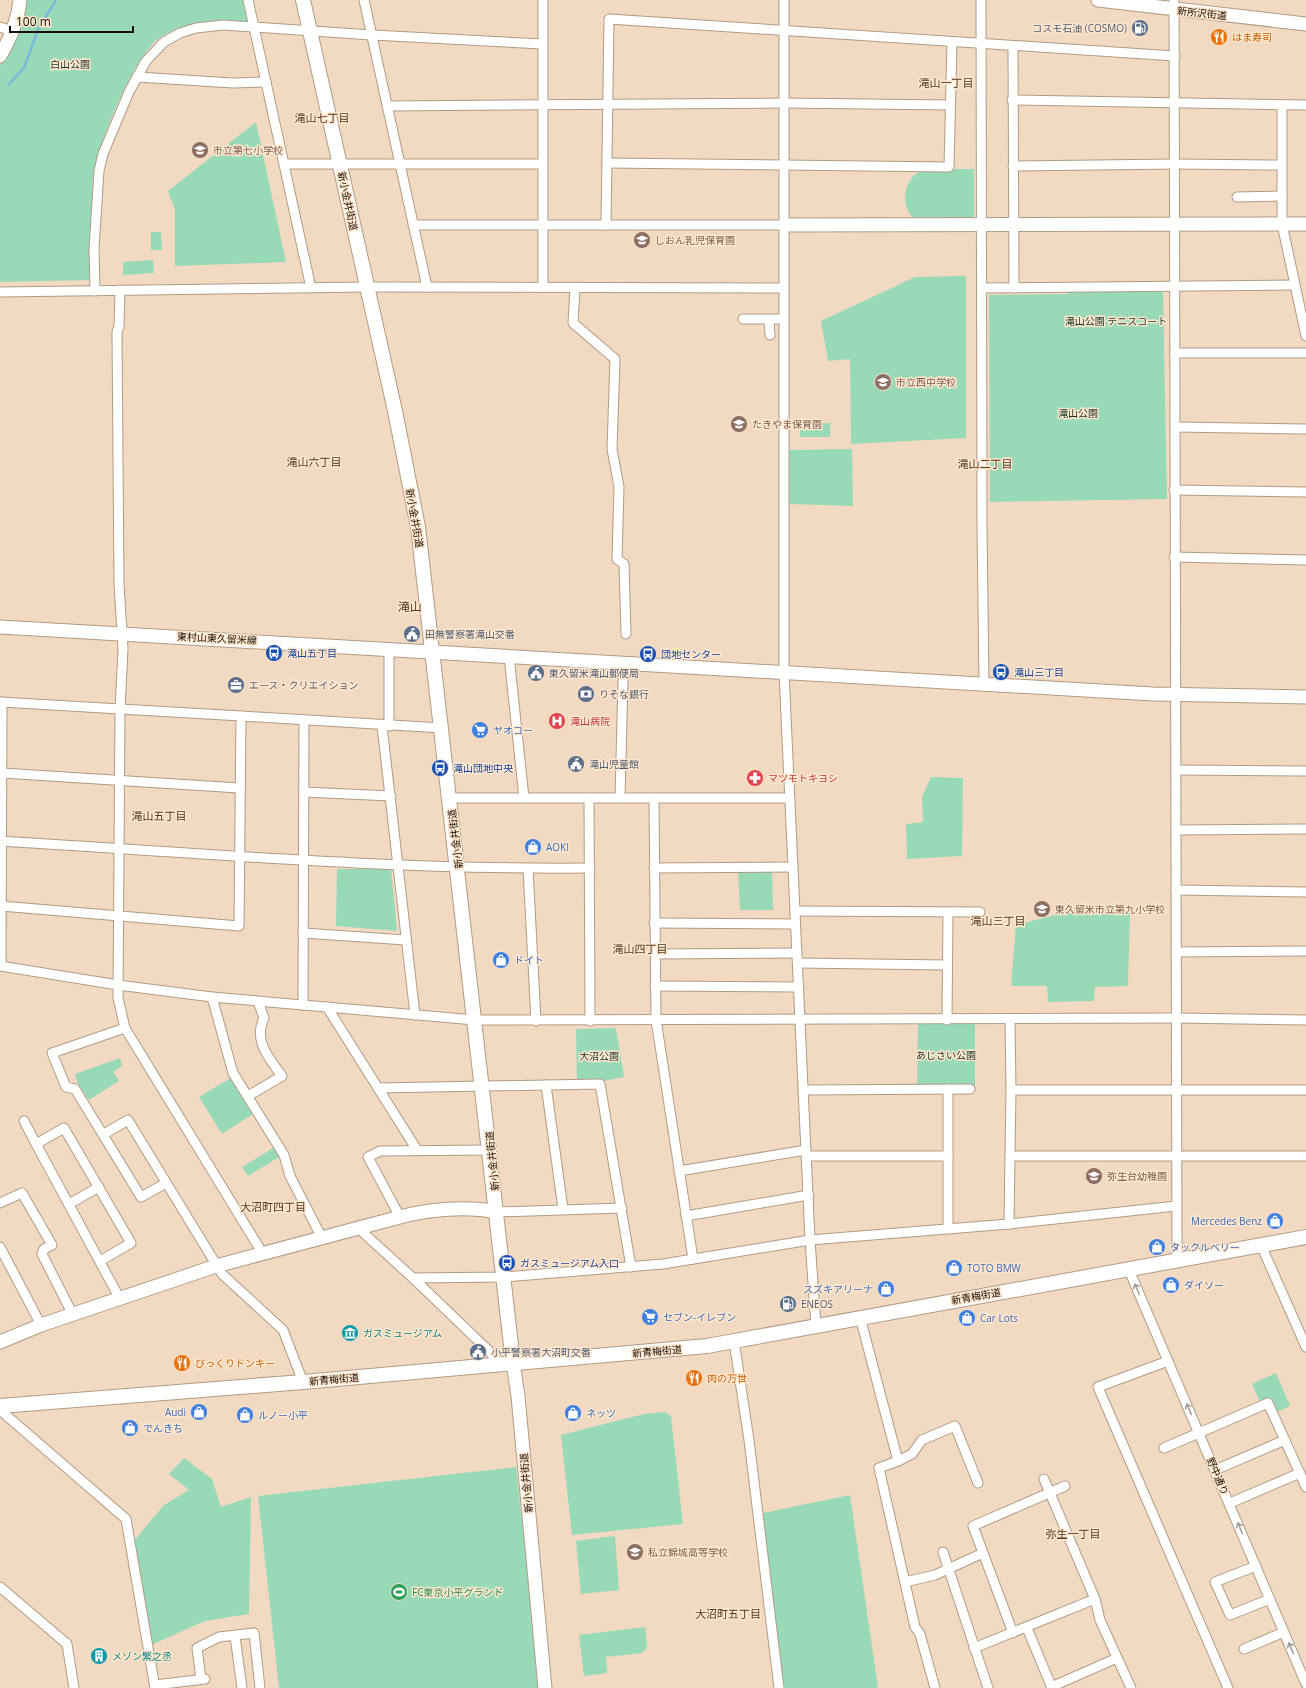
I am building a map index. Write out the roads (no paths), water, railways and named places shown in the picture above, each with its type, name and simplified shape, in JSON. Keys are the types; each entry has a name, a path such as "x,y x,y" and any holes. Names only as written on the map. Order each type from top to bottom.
{"main road":[{"name":"新小金井街道","path":"303,0 366,287 395,411 418,527 483,1085 513,1363"},
{"name":"新青梅街道","path":"0,1406 303,1382 676,1349 734,1341 979,1295 1129,1270 1306,1237"}],"street":[{"path":"0,56 6,29 19,10 20,0"},
{"path":"248,0 311,288"},
{"path":"364,0 427,287"},
{"path":"542,287 543,0"},
{"path":"784,0 784,672 810,1240 816,1326"},
{"path":"981,0 982,526 984,684"},
{"name":"新所沢街道","path":"1098,0 1174,5 1306,24"},
{"path":"1174,5 1174,557 1177,1261"},
{"path":"606,225 609,19 1175,56"},
{"path":"95,291 94,248 98,171 105,147 129,92 152,52 164,42 180,33 208,25 542,44"},
{"path":"607,163 949,167 952,42"},
{"path":"1013,46 1012,100 1014,288"},
{"path":"137,77 233,83 266,82"},
{"path":"1012,100 1282,106 1306,105"},
{"path":"387,106 608,106 784,103 950,105"},
{"path":"1282,106 1282,224 1306,336"},
{"path":"284,164 542,164"},
{"path":"1013,166 1175,164 1281,165"},
{"path":"1238,197 1282,196"},
{"path":"413,225 1306,224"},
{"path":"982,288 1295,285"},
{"path":"0,292 366,287 783,288"},
{"path":"575,288 573,323 615,359 612,449 619,487 617,559 624,564 626,634"},
{"path":"120,290 120,320 117,332 118,505 119,584 122,634 118,998 125,1028 263,1254"},
{"path":"743,320 783,319"},
{"path":"769,320 770,335"},
{"path":"1175,353 1306,353"},
{"path":"1175,427 1306,429"},
{"path":"1174,490 1306,492"},
{"path":"1174,557 1306,560"},
{"name":"東村山東久留米線","path":"0,627 1175,695 1306,697"},
{"path":"389,649 386,726 391,796 415,1015"},
{"path":"509,656 524,798"},
{"path":"620,798 623,680"},
{"path":"442,728 386,726 1,702 2,773 0,966 118,985 212,997 475,1020 1010,1020 1176,1018 1306,1020"},
{"path":"1,906 239,926 239,788 241,716"},
{"path":"303,1005 304,720"},
{"path":"1176,770 1306,771"},
{"path":"2,773 120,779 239,788"},
{"path":"304,792 391,796"},
{"path":"450,798 790,798"},
{"path":"589,798 590,1021"},
{"path":"654,798 656,1020 693,1259"},
{"path":"1176,830 1306,829"},
{"path":"1,841 398,865 590,868"},
{"path":"654,868 793,867"},
{"path":"528,868 536,1021"},
{"path":"1176,890 1306,892"},
{"path":"795,912 948,914 980,912"},
{"path":"947,1020 946,965 948,914"},
{"path":"654,923 796,924"},
{"path":"303,933 406,940"},
{"path":"1176,952 1306,951"},
{"path":"655,954 797,953"},
{"path":"798,963 946,965"},
{"path":"655,986 799,987"},
{"path":"212,997 233,1073 284,1155 290,1176 322,1238"},
{"path":"248,1096 282,1076 262,1045 259,1028 264,1018 258,1001"},
{"path":"328,1007 417,1150"},
{"path":"1009,1224 1011,1090 1010,1020"},
{"path":"125,1028 52,1053 66,1087 75,1088 141,1197 166,1183"},
{"path":"378,1088 600,1084 631,1267"},
{"path":"546,1086 563,1209"},
{"path":"948,1089 948,1229"},
{"path":"804,1090 970,1089"},
{"path":"1011,1090 1306,1090"},
{"path":"104,1134 128,1120 216,1266 222,1274 284,1330 303,1382"},
{"path":"24,1121 120,1299"},
{"path":"36,1144 64,1128 131,1243 100,1261"},
{"path":"400,1217 368,1157 380,1151 490,1150"},
{"path":"679,1171 807,1153 948,1156"},
{"path":"1010,1156 1306,1156"},
{"path":"69,1204 99,1187"},
{"path":"0,1203 22,1193 52,1245 44,1249 42,1254 73,1315"},
{"path":"686,1216 809,1195"},
{"path":"413,1278 504,1277 631,1267 693,1259 810,1240 1009,1224 1176,1206"},
{"path":"0,1342 41,1325 216,1266 423,1211 485,1210 497,1212 622,1208"},
{"path":"358,1228 413,1278 490,1352 499,1364"},
{"path":"1261,1245 1306,1347"},
{"path":"0,1247 41,1325"},
{"name":"野中通り","path":"1129,1270 1216,1470 1306,1684"},
{"path":"860,1318 898,1461"},
{"path":"734,1341 749,1440 779,1688"},
{"path":"1168,1361 1098,1388 1228,1688"},
{"name":"新小金井街道","path":"513,1363 519,1403 546,1688"},
{"path":"1164,1448 1268,1403 1306,1487"},
{"path":"0,1410 126,1518 155,1687 204,1679 197,1648 219,1637 235,1636 254,1632 260,1688"},
{"path":"935,1688 920,1634 915,1627 879,1468 912,1454 922,1440 955,1426 978,1483"},
{"path":"1216,1470 1285,1440"},
{"path":"1230,1503 1300,1474"},
{"path":"1044,1479 1095,1599 1100,1620 1131,1688"},
{"path":"1013,1633 973,1526 1049,1491 1065,1486"},
{"path":"943,1552 988,1688"},
{"path":"905,1582 935,1575 983,1553"},
{"path":"1256,1566 1215,1582 1230,1615 1270,1598"},
{"path":"0,1587 67,1644 74,1688"},
{"path":"974,1648 1027,1628 1095,1599"},
{"path":"1027,1628 1052,1687 1117,1658"},
{"path":"1244,1649 1284,1632"},
{"path":"235,1636 242,1688"}],"waterway":[{"path":"9,84 24,68 38,30 56,0"}],"place":[{"name":"コスモ石油 (COSMO)","path":"1140,28"},
{"name":"はま寿司","path":"1219,37"},
{"name":"市立第七小学校","path":"200,150"},
{"name":"しおん乳児保育園","path":"642,240"},
{"name":"市立西中学校","path":"883,382"},
{"name":"たきやま保育園","path":"739,424"},
{"name":"田無警察署滝山交番","path":"412,634"},
{"name":"滝山五丁目","path":"274,653"},
{"name":"団地センター","path":"648,654"},
{"name":"滝山三丁目","path":"1001,672"},
{"name":"東久留米滝山郵便局","path":"536,673"},
{"name":"エース・クリエイション","path":"236,685"},
{"name":"りそな銀行","path":"586,694"},
{"name":"滝山病院","path":"557,721"},
{"name":"ヤオコー","path":"480,730"},
{"name":"滝山児童館","path":"576,764"},
{"name":"滝山団地中央","path":"440,768"},
{"name":"マツモトキヨシ","path":"755,778"},
{"name":"AOKI","path":"533,847"},
{"name":"東久留米市立第九小学校","path":"1042,909"},
{"name":"ドイト","path":"501,960"},
{"name":"弥生台幼稚園","path":"1094,1176"},
{"name":"Mercedes Benz","path":"1275,1221"},
{"name":"タックルベリー","path":"1157,1247"},
{"name":"ガスミュージアム入口","path":"507,1263"},
{"name":"TOTO BMW","path":"954,1268"},
{"name":"ダイソー","path":"1171,1285"},
{"name":"スズキアリーナ","path":"886,1289"},
{"name":"ENEOS","path":"788,1304"},
{"name":"セブン-イレブン","path":"650,1317"},
{"name":"Car Lots","path":"967,1318"},
{"name":"ガスミュージアム","path":"350,1333"},
{"name":"小平警察署大沼町交番","path":"478,1352"},
{"name":"びっくりドンキー","path":"182,1363"},
{"name":"肉の万世","path":"694,1378"},
{"name":"Audi","path":"199,1412"},
{"name":"ネッツ","path":"573,1413"},
{"name":"ルノー小平","path":"245,1415"},
{"name":"でんきち","path":"130,1428"},
{"name":"私立錦城高等学校","path":"635,1552"},
{"name":"FC東京小平グランド","path":"399,1592"},
{"name":"メゾン繁之丞","path":"99,1656"}],"district":[{"name":"滝山一丁目","path":"946,82"},
{"name":"滝山七丁目","path":"322,117"},
{"name":"滝山六丁目","path":"314,461"},
{"name":"滝山二丁目","path":"985,463"},
{"name":"滝山","path":"410,606"},
{"name":"滝山五丁目","path":"159,815"},
{"name":"滝山三丁目","path":"998,920"},
{"name":"滝山四丁目","path":"640,948"},
{"name":"大沼町四丁目","path":"273,1206"},
{"name":"弥生一丁目","path":"1073,1533"},
{"name":"大沼町五丁目","path":"728,1613"}],"park label":[{"name":"白山公園","path":"70,64"},
{"name":"滝山公園 テニスコート","path":"1116,321"},
{"name":"滝山公園","path":"1078,413"},
{"name":"あじさい公園","path":"946,1055"},
{"name":"大沼公園","path":"599,1056"}]}
